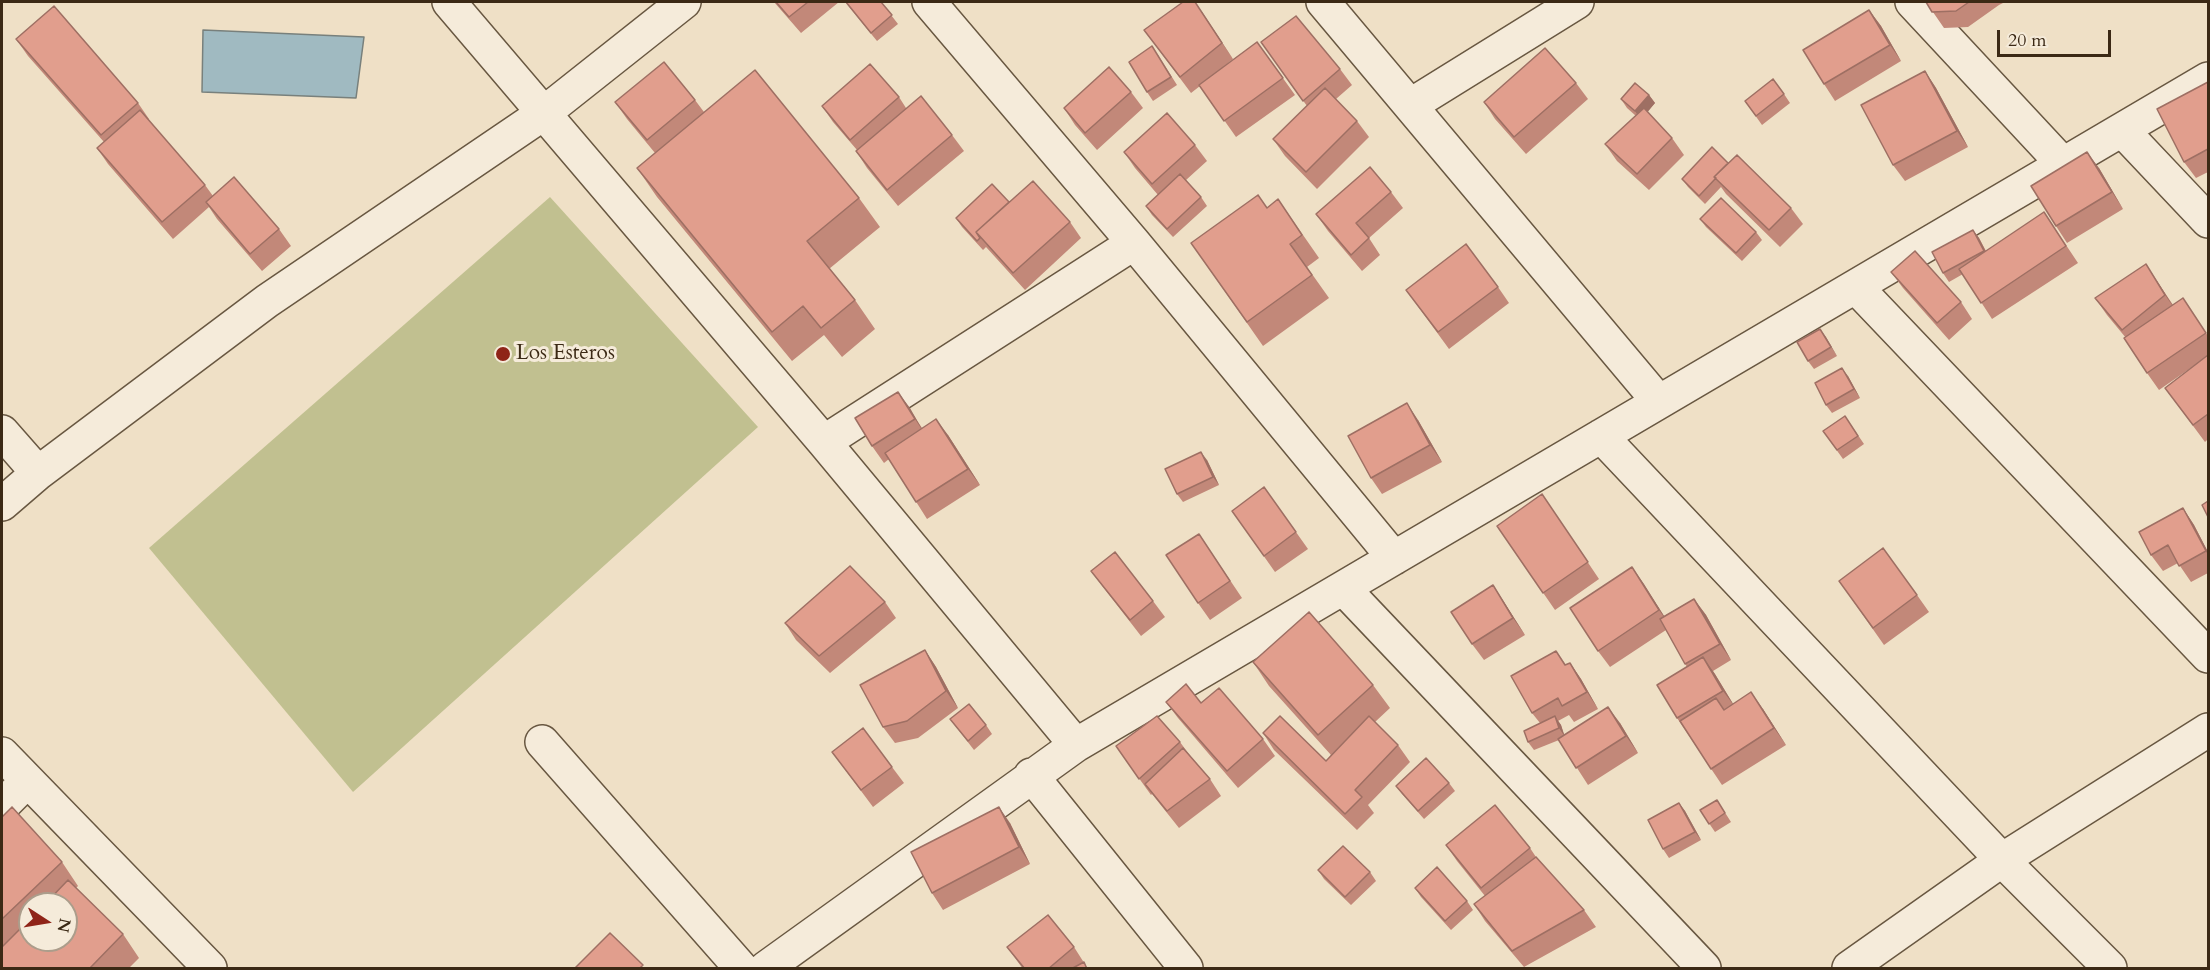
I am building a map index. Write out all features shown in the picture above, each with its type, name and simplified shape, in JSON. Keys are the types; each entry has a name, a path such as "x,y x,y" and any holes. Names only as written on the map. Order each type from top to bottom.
{"street":[{"path":"449,2 824,442 1076,745"},
{"path":"2,504 38,473 267,301 544,113 684,2"},
{"path":"929,2 1134,243 1395,558"},
{"path":"1323,2 1659,402"},
{"path":"1411,105 1577,2"},
{"path":"1912,2 2063,164"},
{"path":"765,969 1076,745 2208,79"},
{"path":"2122,130 2208,222"},
{"path":"824,442 1134,243"},
{"path":"1856,287 2208,656"},
{"path":"2,432 38,473"},
{"path":"1601,436 2002,860 2110,969"},
{"path":"1343,588 1704,969"},
{"path":"1849,969 2002,860 2208,730"},
{"path":"542,742 741,969"},
{"path":"2,754 26,782 210,969"},
{"path":"1031,776 1186,969"},
{"path":"2,806 26,782"}],"shaded area":[{"path":"550,197 758,427 353,792 149,548"}],"water":[{"path":"203,30 364,37 356,98 202,92"}],"building":[{"path":"776,2 808,2 789,17"},
{"path":"846,2 881,2 892,15 871,33"},
{"path":"1183,2 1195,2 1222,43 1180,77 1144,30"},
{"path":"1926,2 1969,2 1956,11 1932,12"},
{"path":"54,6 138,103 101,135 16,39"},
{"path":"1869,10 1890,45 1824,84 1803,50"},
{"path":"1296,16 1340,69 1303,101 1261,42"},
{"path":"1257,42 1283,78 1224,121 1199,85"},
{"path":"1152,46 1171,77 1147,92 1129,62"},
{"path":"1545,48 1576,83 1514,137 1484,102"},
{"path":"664,62 695,100 647,140 615,102"},
{"path":"870,64 899,97 850,140 822,106"},
{"path":"1109,67 1131,92 1085,133 1064,108"},
{"path":"755,70 859,198 807,241 855,300 821,328 803,306 772,332 637,168"},
{"path":"1925,71 1957,131 1893,165 1861,105"},
{"path":"1773,79 1784,94 1756,116 1745,101"},
{"path":"2208,82 2208,149 2184,162 2157,109"},
{"path":"1635,83 1649,95 1635,111 1621,99"},
{"path":"1325,88 1357,121 1306,172 1273,139"},
{"path":"921,96 952,135 887,190 856,151"},
{"path":"1644,108 1672,138 1637,174 1605,144"},
{"path":"140,110 205,185 162,222 97,148"},
{"path":"1167,113 1195,145 1152,184 1124,152"},
{"path":"1712,147 1728,163 1699,196 1682,179"},
{"path":"2087,152 2112,192 2056,226 2031,186"},
{"path":"1737,155 1791,208 1769,230 1714,177"},
{"path":"1370,167 1391,192 1356,223 1369,238 1351,255 1316,214"},
{"path":"1180,174 1201,197 1167,229 1146,206"},
{"path":"234,177 279,229 250,254 206,202"},
{"path":"1033,181 1070,222 1013,273 976,232"},
{"path":"992,184 1009,202 976,232 980,238 977,241 956,218"},
{"path":"1258,195 1267,208 1278,199 1302,235 1290,244 1312,275 1247,322 1191,243"},
{"path":"1721,198 1756,232 1736,253 1700,219"},
{"path":"2044,212 2066,246 1981,303 1959,269"},
{"path":"1973,230 1984,251 1943,273 1932,252"},
{"path":"1466,244 1498,287 1438,332 1406,290"},
{"path":"1915,251 1961,302 1937,323 1891,272"},
{"path":"2146,264 2165,295 2122,330 2095,298"},
{"path":"2183,298 2206,333 2147,373 2124,338"},
{"path":"1820,329 1831,347 1808,361 1797,342"},
{"path":"2208,355 2208,414 2193,425 2165,388"},
{"path":"1842,368 1854,389 1826,405 1815,383"},
{"path":"898,392 915,419 872,446 855,418"},
{"path":"1407,403 1430,445 1371,478 1348,436"},
{"path":"1845,416 1858,436 1837,450 1823,431"},
{"path":"936,419 968,469 916,502 885,453"},
{"path":"1201,452 1213,477 1177,494 1165,469"},
{"path":"1264,487 1296,532 1264,556 1232,511"},
{"path":"1542,494 1588,562 1543,593 1497,526"},
{"path":"2208,501 2208,517 2202,505"},
{"path":"2183,508 2206,551 2179,566 2168,545 2151,555 2139,532"},
{"path":"1199,534 1230,581 1198,603 1166,555"},
{"path":"1883,548 1917,595 1873,628 1839,581"},
{"path":"1115,552 1153,601 1130,620 1091,571"},
{"path":"850,566 885,602 819,656 785,623"},
{"path":"1632,567 1659,610 1598,651 1570,608"},
{"path":"1493,585 1513,618 1472,644 1451,612"},
{"path":"1694,599 1720,644 1685,664 1660,619"},
{"path":"1309,612 1373,685 1318,735 1253,662"},
{"path":"925,650 946,691 907,721 883,727 860,685"},
{"path":"1556,651 1565,665 1570,663 1587,692 1562,706 1558,698 1532,713 1511,676"},
{"path":"1703,657 1723,691 1677,718 1657,685"},
{"path":"1186,684 1201,703 1219,688 1263,739 1227,771 1166,702"},
{"path":"1751,692 1774,728 1711,769 1680,721 1716,698 1724,710"},
{"path":"969,704 986,725 968,741 950,719"},
{"path":"1608,707 1626,736 1576,768 1558,739"},
{"path":"1157,716 1180,742 1139,779 1116,746"},
{"path":"1280,716 1326,761 1369,716 1398,745 1355,790 1362,797 1345,814 1263,733"},
{"path":"1555,716 1559,728 1528,742 1524,731"},
{"path":"863,728 892,767 861,790 832,752"},
{"path":"1183,748 1210,779 1167,811 1145,784"},
{"path":"1426,758 1449,783 1418,811 1396,786"},
{"path":"1717,800 1725,813 1709,824 1700,810"},
{"path":"1679,803 1695,832 1663,849 1648,820"},
{"path":"1495,805 1530,848 1481,888 1446,845"},
{"path":"12,807 62,862 30,892 18,892 18,904 2,919 2,817"},
{"path":"999,807 1019,847 932,893 911,852"},
{"path":"1343,846 1370,872 1345,897 1318,870"},
{"path":"1536,857 1584,910 1512,951 1474,904"},
{"path":"1437,867 1467,901 1445,921 1415,888"},
{"path":"68,880 123,934 89,969 2,969 2,947 18,931 18,952 78,952 78,892 56,892"},
{"path":"1048,915 1074,947 1048,969 1025,969 1007,947"},
{"path":"610,933 643,965 639,969 574,969"},
{"path":"1084,962 1087,969 1071,969"}],"place":[{"name":"Los Esteros","path":"503,354"}]}
